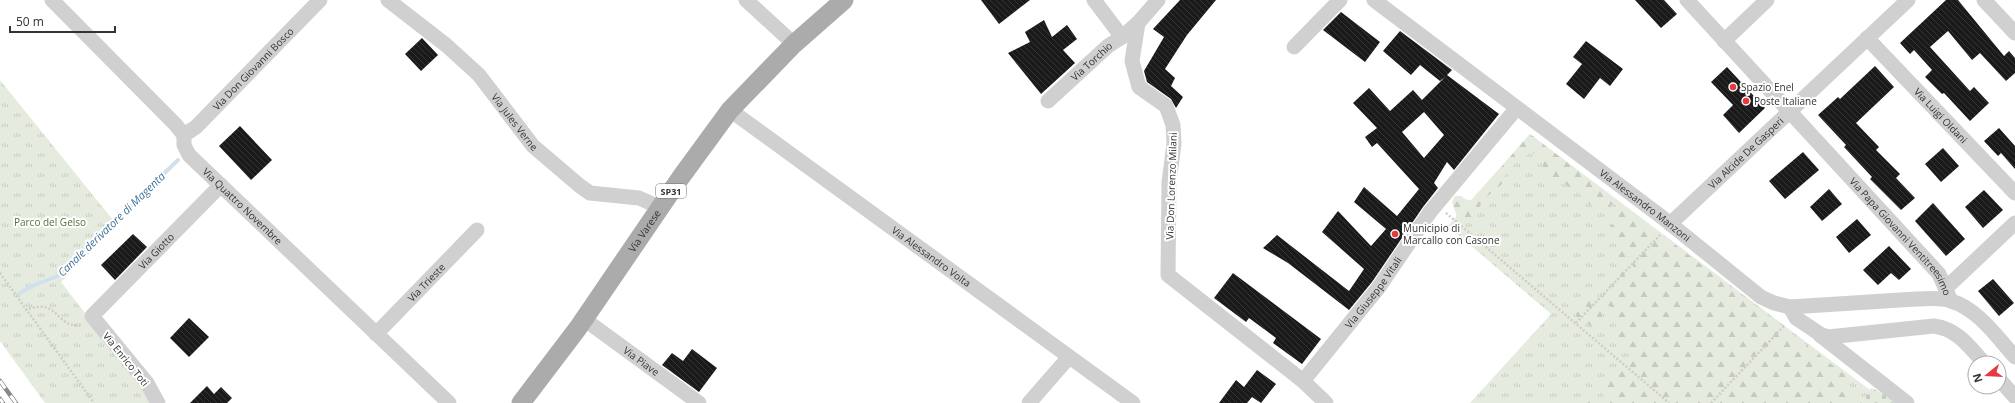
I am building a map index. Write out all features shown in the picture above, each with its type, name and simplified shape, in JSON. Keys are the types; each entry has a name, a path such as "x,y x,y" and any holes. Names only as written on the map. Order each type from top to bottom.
{"main road":[{"name":"Via Varese","path":"522,403 584,320 659,207 730,110 794,44 844,0"}],"street":[{"path":"52,0 184,135"},
{"name":"Via Don Giovanni Bosco","path":"184,135 196,127 320,0"},
{"name":"Via Jules Verne","path":"388,0 446,45 479,75 533,146 567,177 590,193 639,198 659,207"},
{"path":"746,0 794,44"},
{"path":"1094,0 1122,37"},
{"name":"Via Torchio","path":"1048,101 1108,46 1122,37 1138,23 1158,0"},
{"path":"1294,47 1340,0"},
{"name":"Via Alessandro Manzoni","path":"1374,0 1666,221 1761,297 1793,312 1937,298 1949,294"},
{"name":"Via Papa Giovanni Ventitreesimo","path":"1687,0 1939,274 1949,294 1978,317 2015,358"},
{"path":"1724,41 1767,0"},
{"name":"Via Alcide De Gasperi","path":"1666,221 1908,0"},
{"path":"1984,0 2015,33"},
{"name":"Via Don Lorenzo Milani","path":"1138,23 1132,61 1139,87 1166,106 1173,125 1174,144 1169,182 1168,275 1303,381 1326,403"},
{"name":"Via Luigi Oldani","path":"1868,38 2015,193"},
{"name":"Via Giuseppe Vitali","path":"1303,381 1379,287 1433,208 1516,108"},
{"name":"Via Alessandro Volta","path":"730,110 1133,403"},
{"name":"Via Quattro Novembre","path":"184,135 184,145 189,155 449,403"},
{"name":"Via Giotto","path":"92,316 221,185"},
{"path":"1949,294 2015,223"},
{"name":"Via Trieste","path":"376,334 477,230"},
{"path":"1793,312 1908,403"},
{"name":"Via Enrico Toti","path":"92,316 147,383 158,403"},
{"name":"Via Piave","path":"584,320 699,403"},
{"path":"1820,334 1828,337 1934,326 1945,327 1959,335 1977,355"},
{"path":"1029,403 1069,357"},
{"path":"2007,388 2015,397"}],"path":[{"path":"1433,208 1576,324 1669,403"},
{"path":"1576,324 1663,232 1656,226 1666,221"},
{"path":"0,273 25,310 94,403"},
{"path":"25,310 44,307 50,309 67,324 78,326 92,316"},
{"path":"1712,403 1785,325 1793,312"}],"green space":[{"name":"Parco del Gelso","path":"0,80 117,225 61,282 151,399 152,403 45,403 0,341"},
{"path":"1530,134 1870,390 1860,403 1470,403 1551,314 1448,226"},
{"path":"1530,134 1658,232 1655,238 1660,243 1664,236 1848,377 1849,403 1581,403 1583,396 1603,398 1606,382 1609,376 1616,371 1621,358 1626,362 1630,352 1619,340 1614,312 1610,306 1604,307 1600,323 1591,326 1577,318 1573,305 1590,300 1597,307 1605,300 1613,285 1618,284 1621,273 1626,269 1633,269 1633,259 1630,255 1617,262 1614,253 1618,247 1611,226 1619,208 1613,203 1606,211 1593,208 1580,193 1570,188 1564,182 1553,182 1547,180 1543,169 1543,158 1536,152 1529,154 1511,167 1505,175 1501,185 1485,198 1474,216 1466,224 1459,223 1452,202 1455,196 1461,196 1472,201"},
{"path":"1871,388 1889,396 1898,403 1860,403"}],"building":[{"path":"981,0 1030,0 999,24"},
{"path":"1180,0 1216,0 1187,35 1165,69 1175,78 1171,86 1183,97 1176,108 1171,99 1147,82 1144,71 1164,37 1153,29"},
{"path":"1635,0 1664,0 1677,14 1661,28"},
{"path":"1946,0 1958,0 2004,56 2009,51 2015,58 2015,73 2006,81 1980,53 1972,60 1948,31 1930,47 1970,91 1974,87 1989,103 1970,121 1944,93 1942,94 1925,77 1932,70 1914,50 1910,54 1900,43"},
{"path":"1341,12 1380,42 1365,62 1323,30"},
{"path":"1044,20 1052,37 1067,25 1077,39 1063,50 1075,63 1041,94 1008,53 1030,42 1025,32"},
{"path":"1400,31 1452,70 1447,75 1499,114 1454,170 1447,162 1434,183 1438,188 1423,207 1372,282 1349,310 1288,263 1263,248 1277,235 1349,291 1364,269 1322,232 1338,211 1371,246 1386,229 1354,202 1364,187 1397,216 1419,189 1377,143 1372,147 1365,137 1377,128 1353,103 1369,88 1390,111 1413,90 1422,100 1445,77 1440,81 1420,65 1411,75 1383,51","holes":["1424,112 1444,135 1424,158 1402,132"]},
{"path":"422,38 438,55 421,71 405,54"},
{"path":"1586,41 1623,69 1610,86 1600,78 1584,99 1566,84 1582,64 1573,57"},
{"path":"1875,66 1894,87 1856,123 1879,147 1876,150 1900,174 1896,178 1915,198 1901,210 1870,179 1872,177 1844,147 1846,145 1818,115 1838,97 1840,99"},
{"path":"1727,67 1765,108 1739,133 1723,115 1733,105 1711,82"},
{"path":"240,126 272,160 251,180 219,146"},
{"path":"1999,128 2015,146 2015,169 2001,153 1998,156 1984,141"},
{"path":"1943,148 1959,166 1941,182 1925,164"},
{"path":"1803,152 1819,170 1785,199 1769,181"},
{"path":"1829,189 1842,204 1822,221 1810,207"},
{"path":"1984,190 2003,210 1983,228 1965,207"},
{"path":"1933,203 1965,239 1946,256 1915,221"},
{"path":"1857,219 1871,235 1849,253 1836,237"},
{"path":"133,234 147,247 115,280 101,265"},
{"path":"1889,246 1911,269 1899,280 1891,273 1878,285 1863,270"},
{"path":"1233,273 1321,339 1302,364 1273,343 1276,338 1249,318 1246,322 1214,298"},
{"path":"1993,279 2014,303 1999,316 1978,291"},
{"path":"189,318 209,337 189,357 170,338"},
{"path":"692,349 717,368 699,392 662,365 672,353 683,361"},
{"path":"1257,370 1276,384 1261,403 1252,397 1247,403 1219,403 1236,380 1244,387"},
{"path":"207,386 214,394 221,387 232,398 227,403 190,403"}],"waterway":[{"name":"Canale derivatore di Magenta","path":"20,293 32,286 60,275 178,160"}],"railway":[{"path":"0,381 16,403"},
{"path":"0,399 3,403"}],"place":[{"name":"Spazio Enel","path":"1733,87"},
{"name":"Poste Italiane","path":"1746,101"},
{"name":"Municipio di Marcallo con Casone","path":"1395,234"}]}
